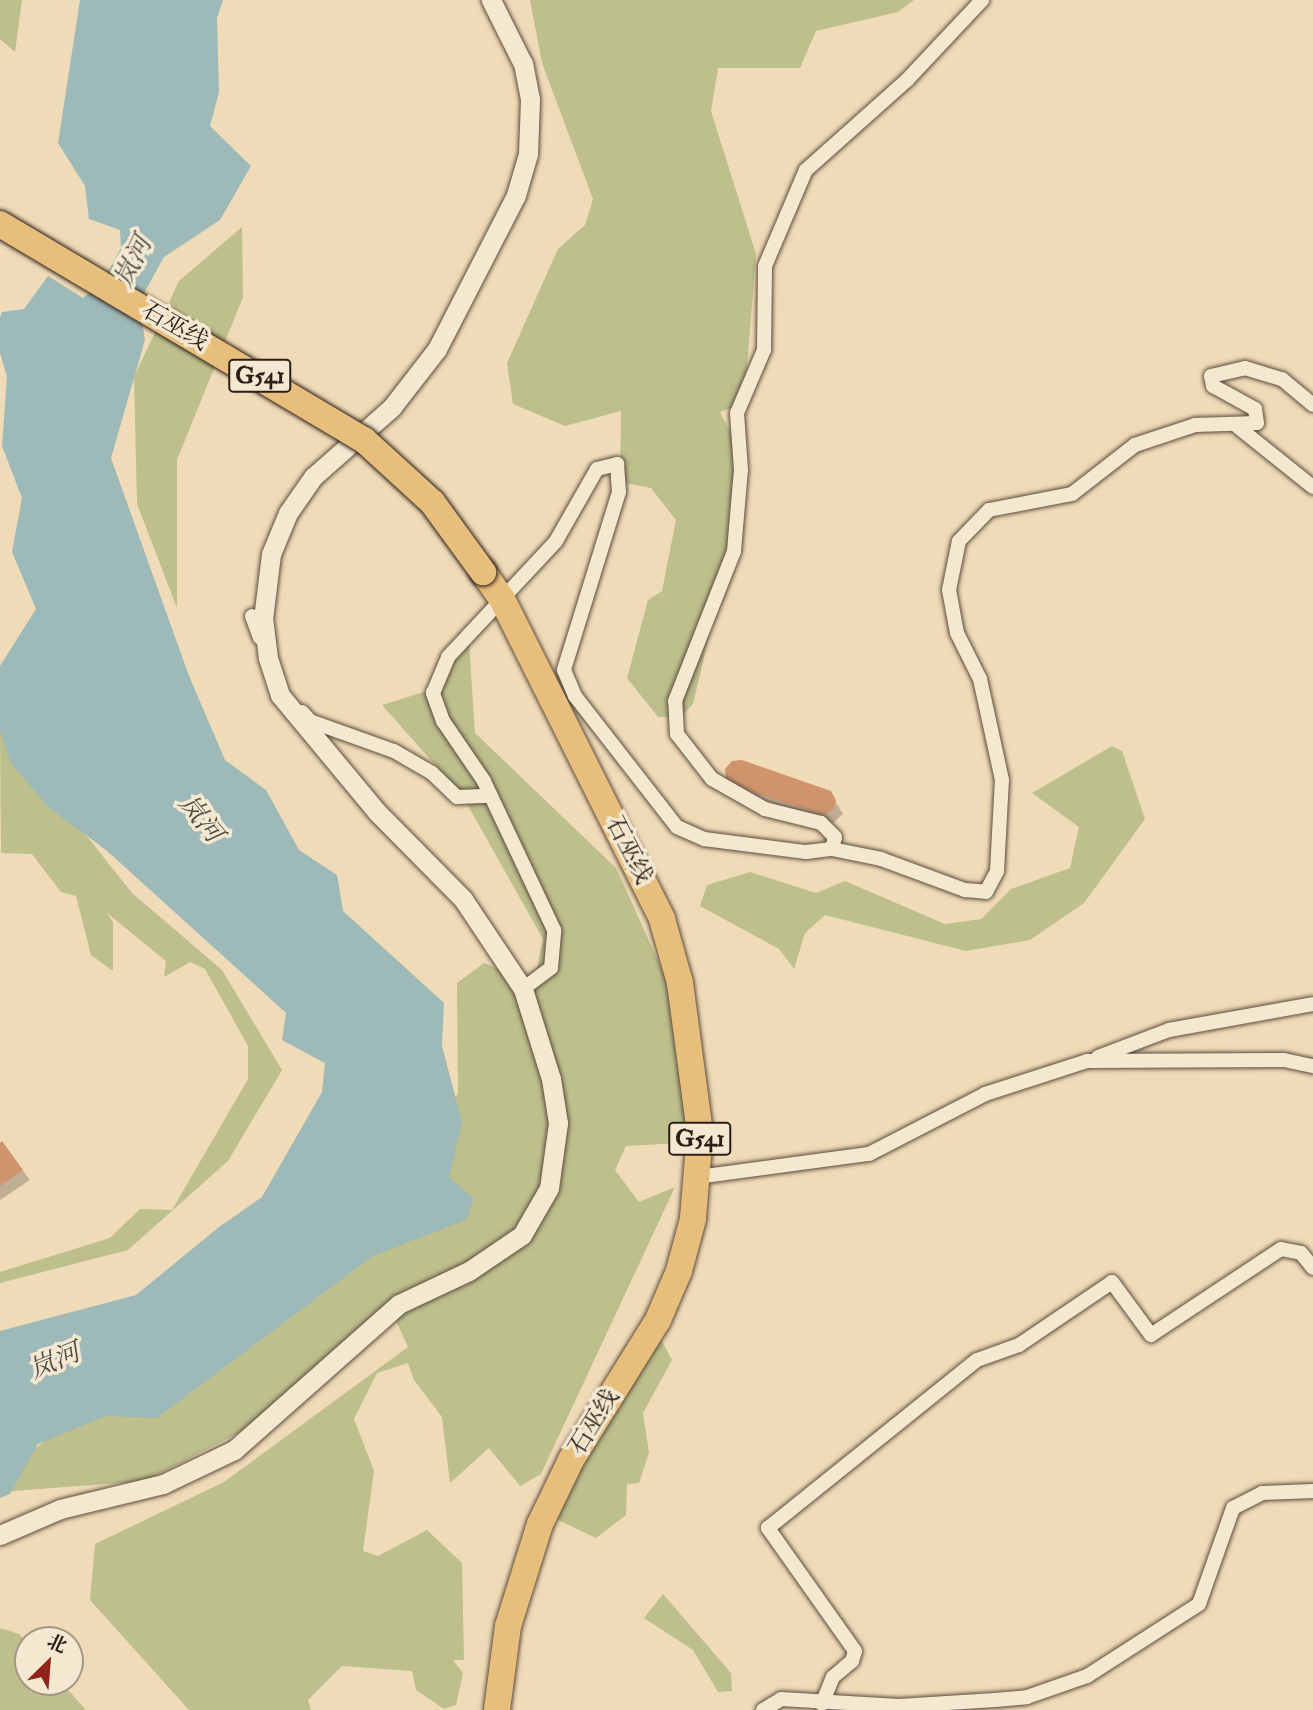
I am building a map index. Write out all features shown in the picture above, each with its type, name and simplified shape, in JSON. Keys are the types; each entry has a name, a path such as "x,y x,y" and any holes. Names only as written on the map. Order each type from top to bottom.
{"highway":[{"name":"石巫线","path":"0,224 364,440 432,502 502,599 662,919 683,1003 700,1133 698,1177 686,1246 669,1296 571,1460 535,1535 508,1626 497,1710"}],"street":[{"path":"0,1535 60,1509 163,1484 234,1450 398,1304 469,1271 522,1235 549,1188 558,1123 551,1079 523,989 463,899 377,812 280,695 268,658 263,619 271,554 288,513 313,477 392,407 437,349 508,215 523,175 530,135 523,64 491,0"},
{"path":"832,849 835,836 821,823 765,809 712,779 677,734 675,701 734,551 741,470 737,413 764,350 765,266 800,182 806,170 907,80 982,0"},
{"path":"1238,427 1257,423 1255,409 1213,386 1211,376 1245,368 1282,379 1313,404"},
{"path":"523,989 551,968 554,930 490,796 443,721 433,693 448,657 556,541 597,469 617,464 619,492 564,670 575,696 677,827 704,839 806,852 832,849 986,892 998,871 1002,780 980,679 957,633 948,590 959,541 989,510 1072,494 1135,445 1195,425 1217,422 1238,427 1313,487"},
{"path":"251,616 277,685 310,721 394,751 432,773 457,797 490,796"},
{"path":"698,1177 869,1154 985,1094 1087,1061 1169,1030 1313,1004"},
{"path":"1087,1061 1284,1060 1313,1066"},
{"path":"822,1704 833,1677 852,1661 855,1651 768,1528 977,1360 1019,1345 1112,1282 1150,1335 1281,1249 1301,1253 1313,1268"},
{"path":"763,1710 781,1699 822,1704 899,1706 1027,1697 1087,1676 1199,1604 1233,1508 1262,1493 1313,1491"}],"green space":[{"path":"0,0 22,0 15,52 0,39"},
{"path":"530,0 914,0 898,12 816,31 800,68 718,68 711,111 756,254 744,403 720,412 734,439 735,526 693,704 681,717 658,717 627,678 648,600 662,591 676,520 651,488 620,482 621,411 565,426 513,404 507,363 558,249 585,225 593,199 542,63"},
{"path":"242,227 243,297 177,460 177,608 137,504 134,377 179,281"},
{"path":"468,627 475,733 616,868 665,976 694,1094 680,1143 626,1146 615,1170 639,1202 675,1187 541,1474 520,1486 489,1448 450,1483 442,1417 414,1380 408,1363 377,1373 354,1419 374,1471 363,1551 378,1556 427,1530 462,1563 464,1660 453,1660 463,1673 456,1705 444,1709 416,1690 412,1671 342,1666 308,1700 311,1710 189,1710 90,1600 95,1544 224,1482 408,1347 393,1314 244,1430 145,1481 0,1492 0,1479 84,1407 387,1208 458,1093 457,983 484,963 534,983 543,939 462,795 382,705 437,688"},
{"path":"0,727 132,893 222,970 282,1070 228,1161 128,1250 0,1283 0,1272 110,1238 140,1209 172,1210 248,1079 248,1046 205,969 190,962 164,977 166,961 107,913 113,922 113,971 91,955 76,896 61,892 32,854 1,853"},
{"path":"1112,746 1122,751 1145,819 1084,903 1030,940 966,951 825,915 805,933 794,969 779,949 700,906 707,885 750,872 816,893 845,881 945,924 981,919 1011,889 1070,868 1079,827 1032,793"},
{"path":"656,1330 672,1360 643,1413 649,1453 639,1483 627,1484 626,1515 596,1538 554,1518 540,1491 576,1467"},
{"path":"663,1594 731,1673 732,1691 718,1692 693,1650 644,1618"},
{"path":"0,1628 14,1632 14,1696 74,1696 86,1710 0,1710"}],"water":[{"name":"岚河","path":"80,0 223,0 217,18 219,92 210,126 251,166 220,220 164,257 139,302 145,340 111,458 189,676 225,760 266,790 299,850 337,875 343,911 444,1003 442,1046 462,1122 449,1177 474,1199 466,1220 373,1256 157,1418 106,1416 38,1444 10,1494 0,1498 0,1331 136,1295 219,1227 262,1197 322,1092 325,1063 282,1040 286,1013 106,850 48,807 11,763 0,731 0,666 36,609 12,552 22,498 2,446 7,377 0,353 0,318 2,312 24,309 48,276 83,298 101,284 121,248 120,230 89,219 85,186 58,143"}],"building":[{"path":"742,760 831,791 836,800 833,810 824,815 734,786 726,779 725,769 732,761"},
{"path":"2,1141 23,1170 0,1186 0,1143"}]}
